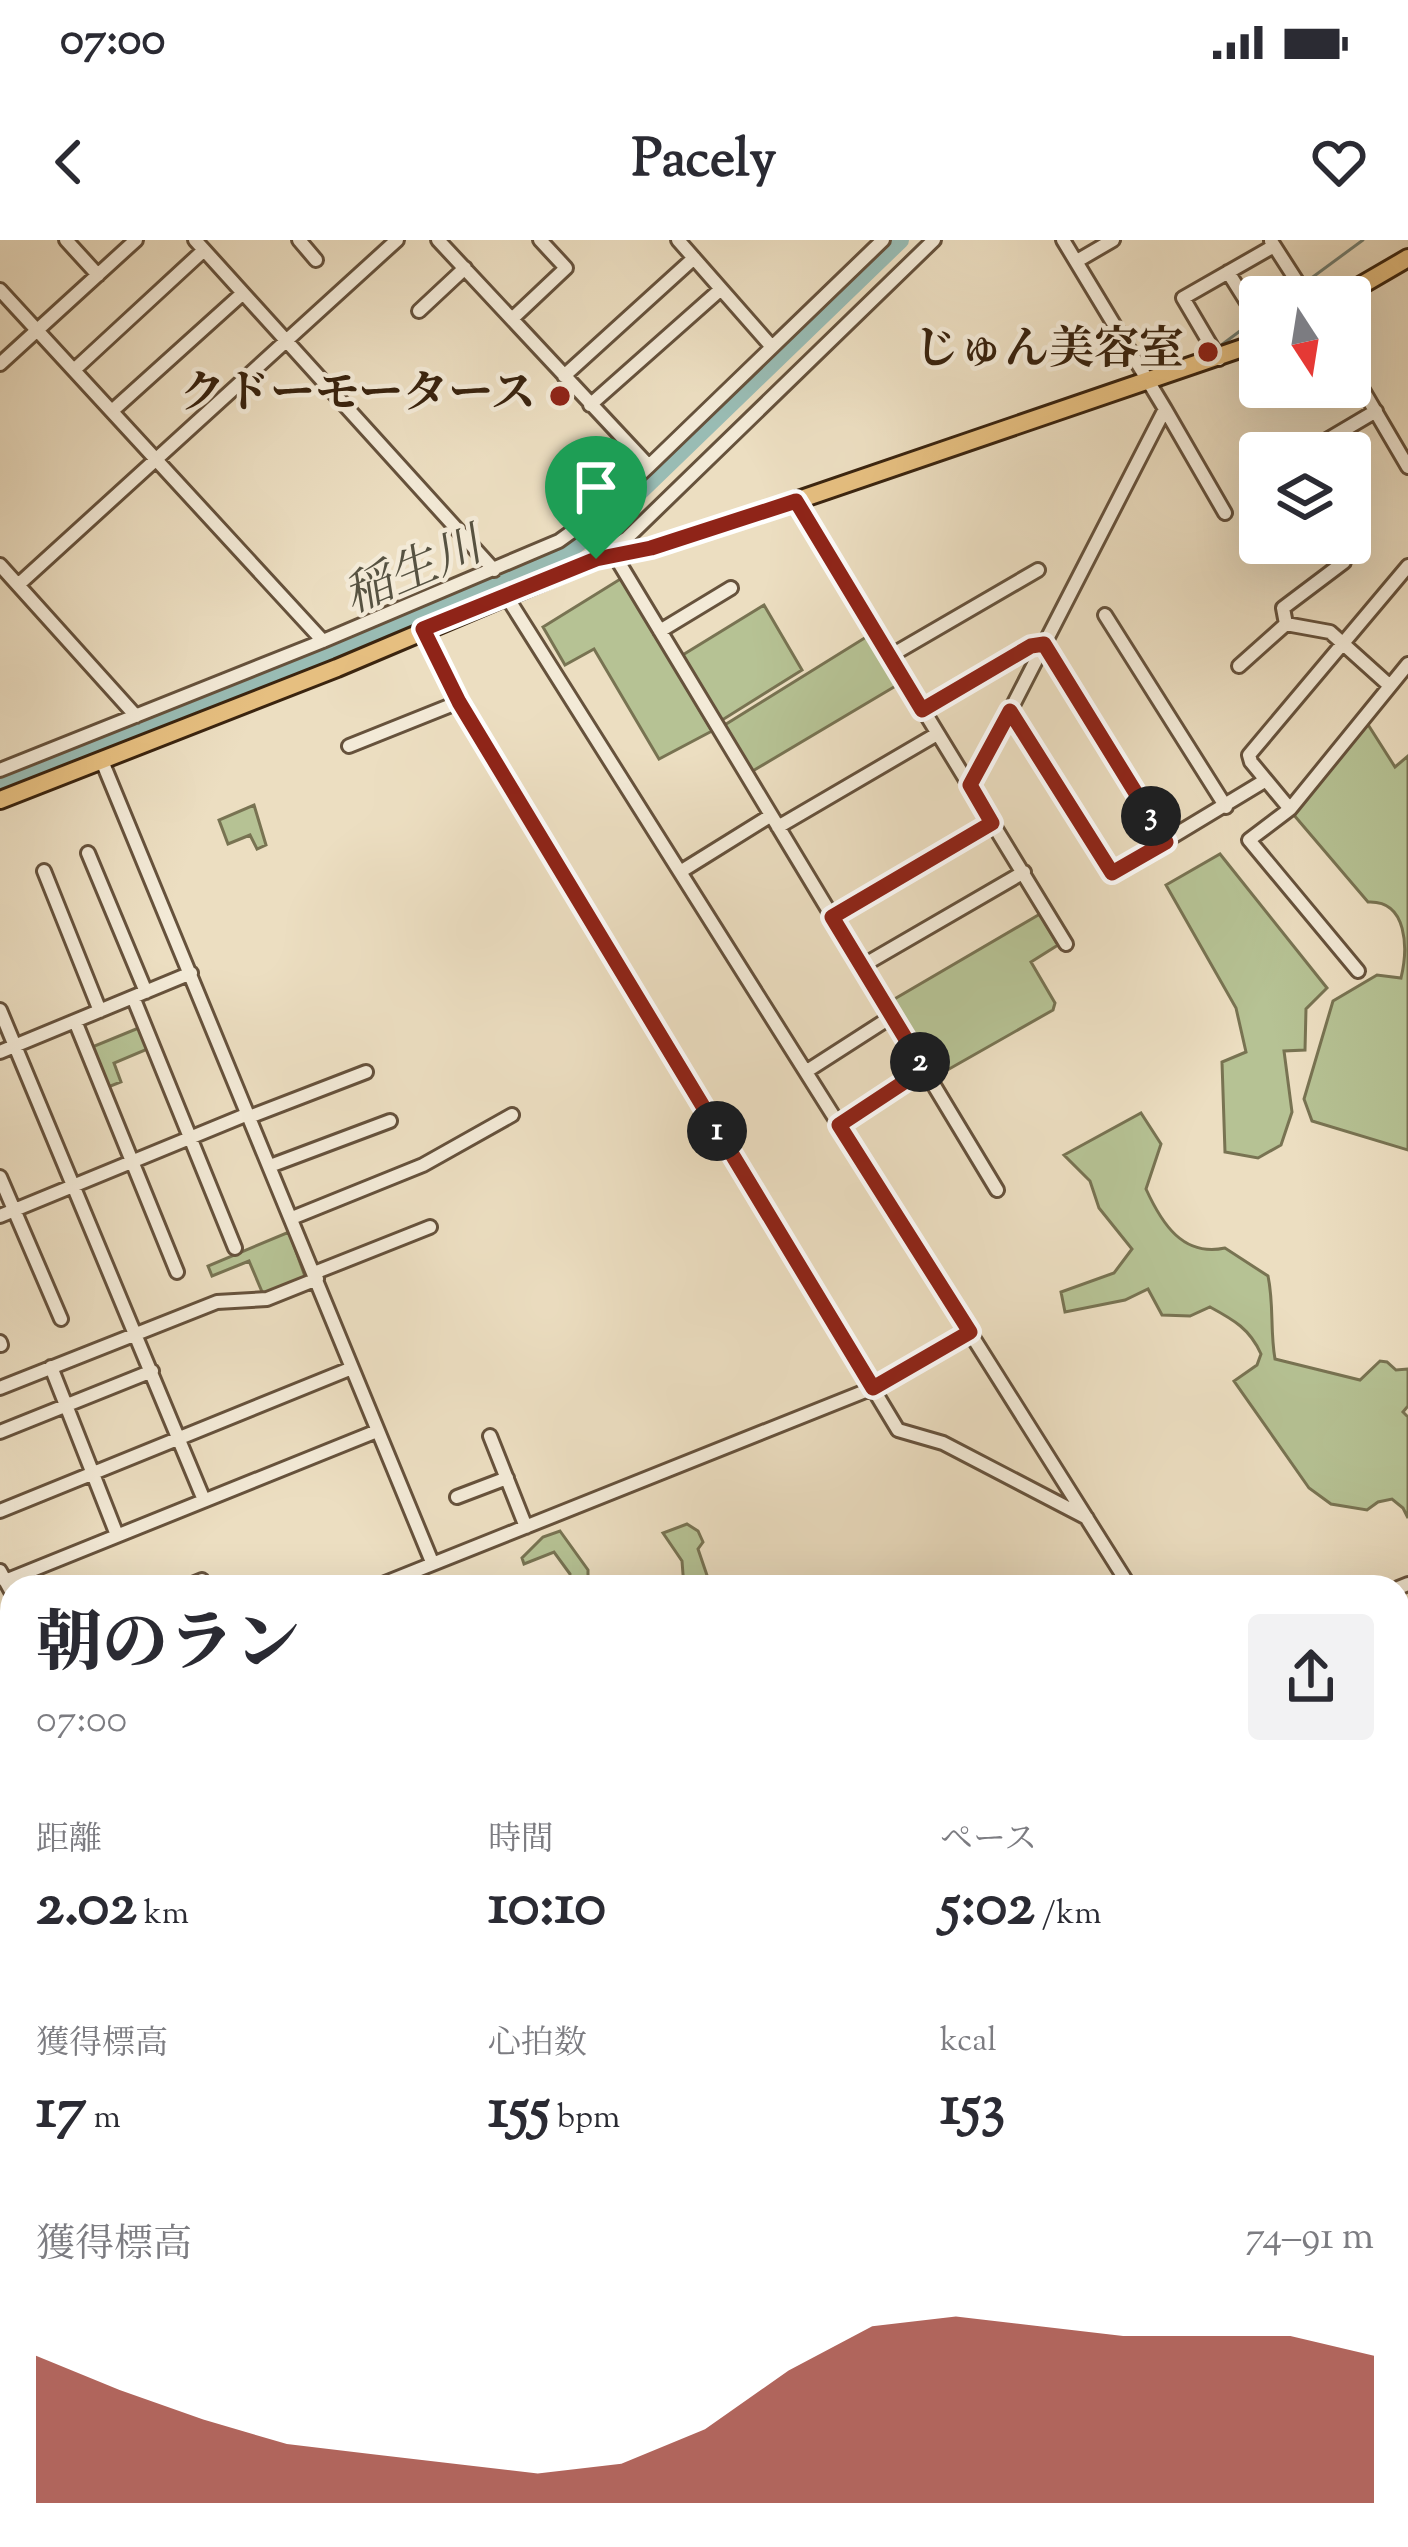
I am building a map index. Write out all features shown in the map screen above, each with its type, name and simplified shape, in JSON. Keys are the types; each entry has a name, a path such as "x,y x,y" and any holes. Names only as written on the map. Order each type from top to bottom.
{"main road":[{"path":"1371,282 1404,266"},
{"path":"0,800 337,668 596,559 796,501 1239,350"}],"street":[{"path":"66,240 98,274"},
{"path":"0,364 136,240"},
{"path":"299,240 316,260"},
{"path":"18,585 397,240"},
{"path":"438,240 649,466"},
{"path":"512,319 566,268 540,240"},
{"path":"678,240 772,347"},
{"path":"2,765 323,641 494,570 575,530 649,466 883,240"},
{"path":"596,559 627,538 934,240"},
{"path":"1063,240 1226,513"},
{"path":"1077,261 1113,240"},
{"path":"1219,358 1183,298 1272,243 1293,276"},
{"path":"74,370 200,245 494,570"},
{"path":"564,376 694,258"},
{"path":"419,311 465,268"},
{"path":"1228,272 1239,290"},
{"path":"590,405 721,289"},
{"path":"0,290 323,641"},
{"path":"112,411 243,292"},
{"path":"1371,403 1408,467"},
{"path":"970,785 1165,409"},
{"path":"1340,432 1376,411"},
{"path":"796,501 1066,944"},
{"path":"615,556 997,1190"},
{"path":"1286,624 1283,608 1341,564"},
{"path":"0,565 136,716"},
{"path":"1290,809 1249,755 1408,566"},
{"path":"890,656 1038,570"},
{"path":"660,631 731,588"},
{"path":"505,595 1123,1575"},
{"path":"1105,615 1226,807"},
{"path":"1286,624 1330,632 1390,686"},
{"path":"1239,665 1286,624"},
{"path":"423,629 459,702 898,1430 943,1443 1088,1519"},
{"path":"922,710 1031,646 1044,644"},
{"path":"1044,644 1166,842"},
{"path":"1233,849 1290,809 1408,664"},
{"path":"349,746 459,702"},
{"path":"1010,711 1112,873 1266,780"},
{"path":"680,872 938,734"},
{"path":"102,760 432,1562"},
{"path":"832,917 992,823"},
{"path":"1249,840 1358,971"},
{"path":"88,853 190,1138 235,1248"},
{"path":"44,872 100,1011"},
{"path":"862,966 1024,872"},
{"path":"0,1052 191,974"},
{"path":"0,1010 204,1500"},
{"path":"807,1071 891,1017"},
{"path":"75,1022 177,1272"},
{"path":"839,1125 924,1069"},
{"path":"7,1214 366,1072"},
{"path":"292,1218 423,1165 512,1115"},
{"path":"270,1166 390,1121"},
{"path":"0,1177 7,1214 61,1319"},
{"path":"0,1388 217,1302 267,1299 430,1227"},
{"path":"402,1575 873,1388 970,1332"},
{"path":"52,1367 117,1535"},
{"path":"0,1511 352,1369"},
{"path":"0,1432 152,1371"},
{"path":"23,1575 376,1431"},
{"path":"490,1436 526,1527"},
{"path":"457,1497 507,1478"}],"green space":[{"path":"622,578 712,731 659,759 594,649 565,665 543,627"},
{"path":"764,605 802,670 719,722 681,656"},
{"path":"871,634 899,684 751,772 723,726"},
{"path":"1367,723 1395,767 1408,756 1408,1150 1312,1121 1304,1099 1333,1001 1377,975 1401,978 1404,941 1398,918 1391,909 1368,902 1293,814"},
{"path":"254,805 266,845 257,849 250,835 228,844 219,820"},
{"path":"1220,854 1327,988 1306,1009 1305,1050 1284,1051 1292,1112 1281,1145 1258,1158 1225,1152 1222,1062 1246,1052 1236,1008 1166,885"},
{"path":"1040,914 1058,945 1031,962 1055,1003 1053,1010 935,1077 891,1001"},
{"path":"141,1027 150,1048 114,1063 121,1082 108,1087 92,1047"},
{"path":"1141,1113 1161,1144 1146,1189 1167,1225 1186,1243 1225,1248 1268,1276 1275,1359 1360,1380 1380,1361 1396,1370 1408,1369 1408,1406 1403,1412 1408,1417 1408,1518 1392,1499 1367,1510 1331,1504 1309,1488 1234,1381 1257,1365 1261,1354 1227,1316 1210,1307 1190,1316 1162,1315 1148,1289 1125,1300 1065,1312 1061,1292 1114,1273 1132,1249 1099,1208 1090,1181 1064,1155"},
{"path":"289,1232 306,1279 263,1294 249,1261 212,1276 208,1266"},
{"path":"687,1524 698,1531 707,1575 683,1575 682,1561 663,1533"},
{"path":"560,1531 588,1575 570,1575 554,1552 524,1564 522,1558 543,1537"}],"waterway":[{"name":"稲生川","path":"0,781 262,681 516,577 571,548 608,522 900,240"},
{"path":"1314,276 1363,240"},
{"path":"1220,346 1239,332"}],"place":[{"name":"じゅん美容室","path":"1208,352"},
{"name":"クドーモータース","path":"560,396"}],"route":[{"path":"796,501 922,710 1031,646 1044,644 1166,842 1112,873 1010,711 970,785 992,823 832,917 924,1069 839,1125 970,1332 873,1388 459,702 423,629 596,559 651,548 796,501"}]}
